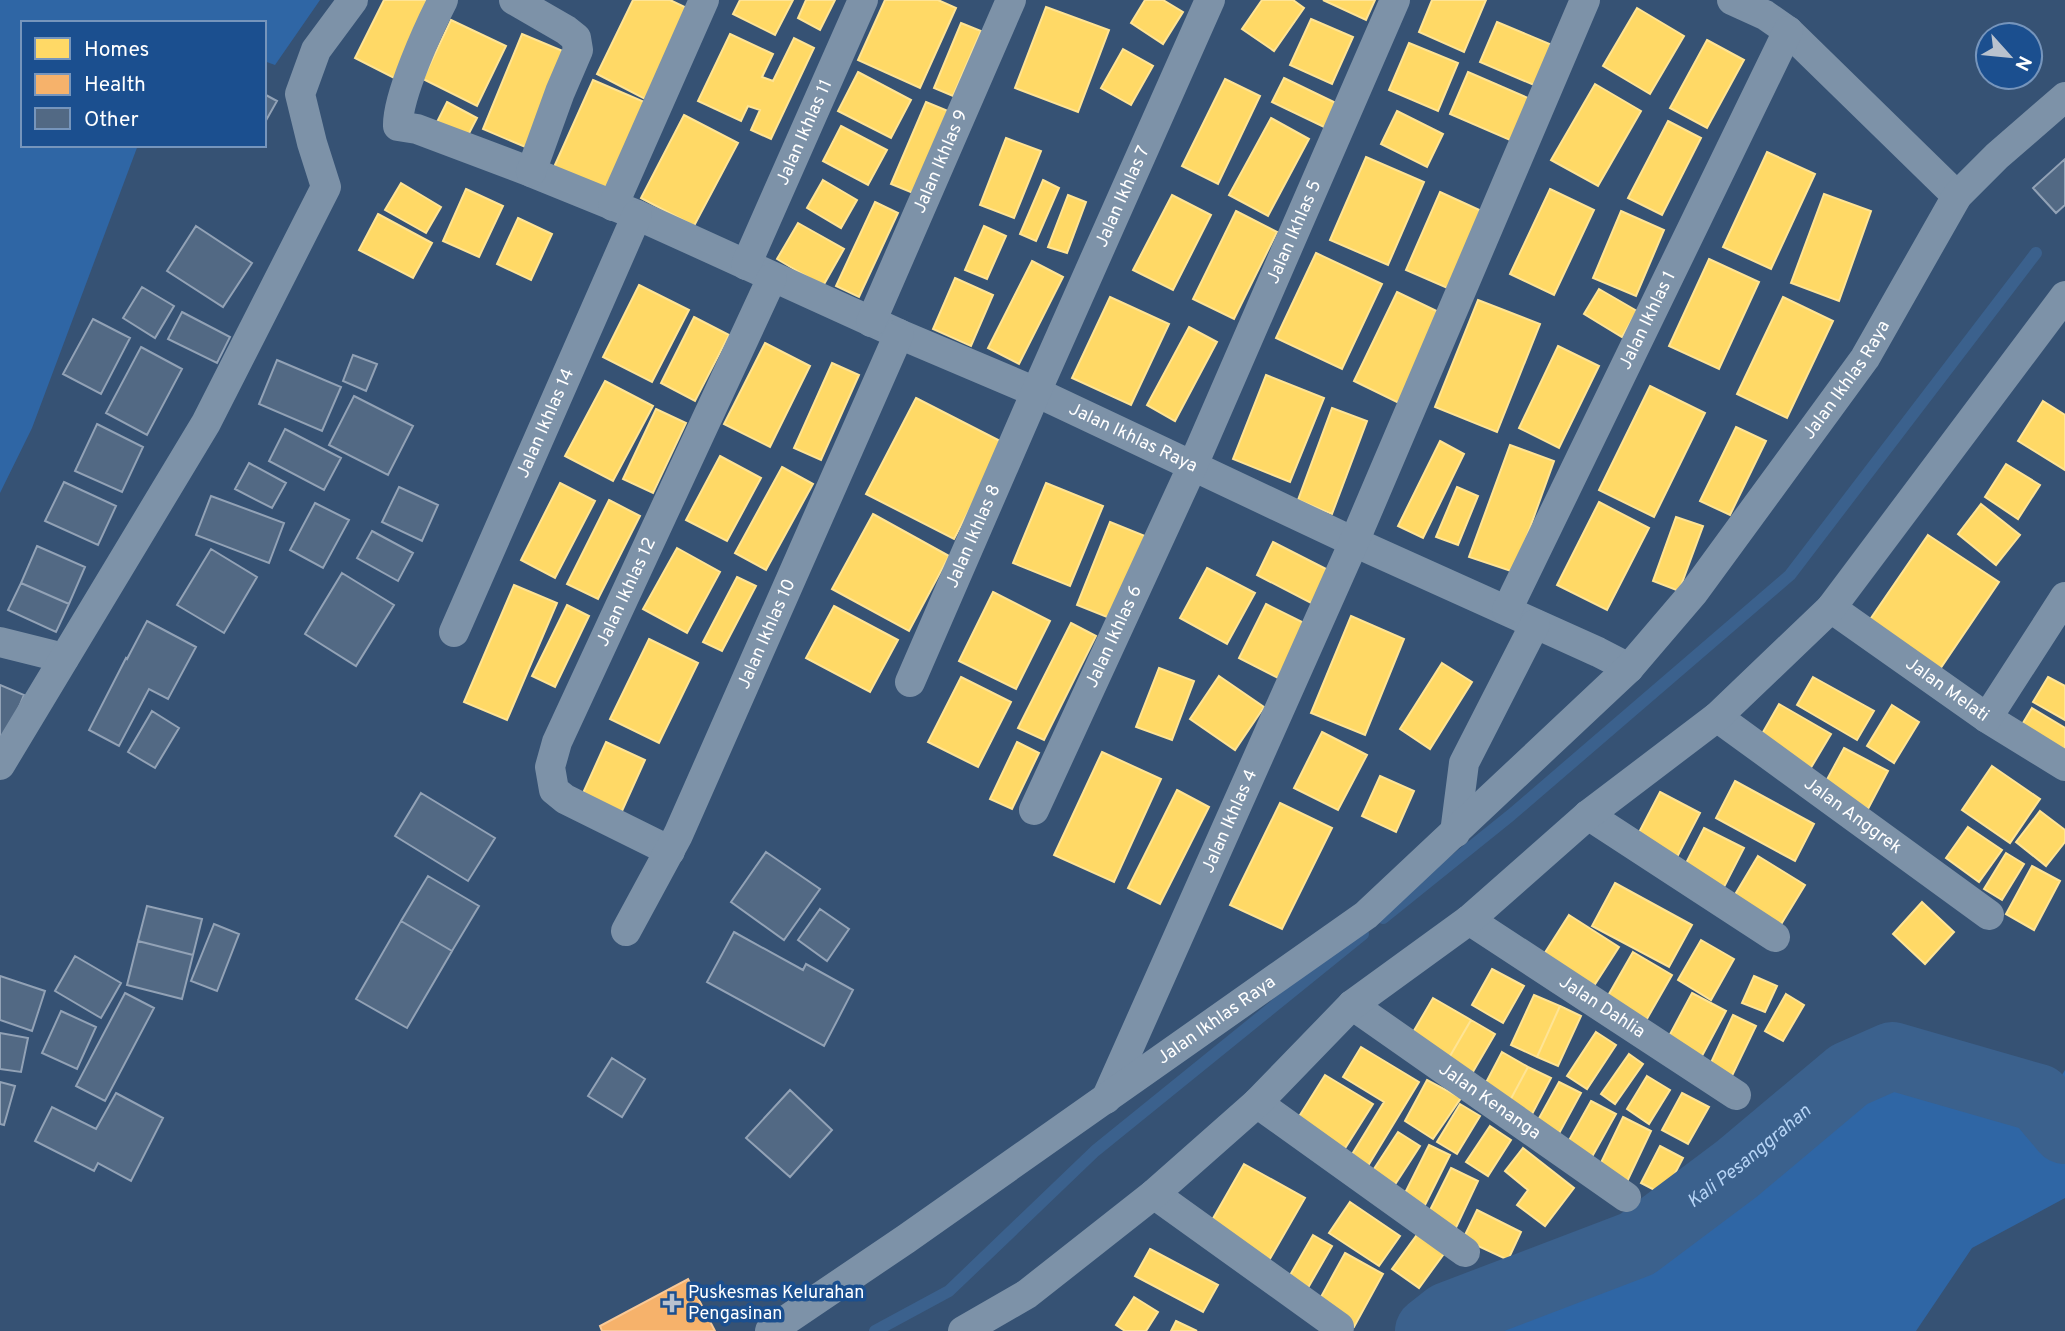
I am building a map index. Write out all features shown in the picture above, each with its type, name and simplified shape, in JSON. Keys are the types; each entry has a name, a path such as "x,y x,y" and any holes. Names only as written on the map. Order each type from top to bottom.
{"street":[{"path":"0,765 206,423 326,187 300,94 316,50 353,0"},
{"name":"Jalan Ikhlas Raya","path":"443,0 403,95 397,113 398,126 417,129 625,210 899,334 1036,392 1354,542 1629,667"},
{"path":"514,0 566,30 576,38 578,50 531,172"},
{"name":"Jalan Ikhlas 14","path":"454,632 625,210 704,0"},
{"name":"Jalan Ikhlas 11","path":"759,272 863,0"},
{"name":"Jalan Ikhlas 9","path":"872,322 1011,0"},
{"name":"Jalan Ikhlas 7","path":"1036,392 1210,0"},
{"name":"Jalan Ikhlas 5","path":"1193,465 1395,0"},
{"name":"Jalan Ikhlas 4","path":"1106,1099 1354,542 1585,0"},
{"path":"1732,0 1765,15 1787,31 1957,196"},
{"name":"Jalan Ikhlas 1","path":"1507,610 1787,31"},
{"name":"Jalan Ikhlas Raya","path":"770,1331 917,1231 1366,915 1455,833 1629,667 1694,592 1865,358 1957,196 1997,156 2065,97"},
{"name":"Jalan Ikhlas 12","path":"670,851 565,799 554,790 550,767 557,742 759,272"},
{"path":"963,1331 1027,1294 1154,1194 1257,1103 1352,1005 1469,920 1588,815 1717,717 1831,608 2065,296"},
{"name":"Jalan Ikhlas 10","path":"626,931 670,851 899,334"},
{"name":"Jalan Ikhlas 8","path":"910,681 1036,392"},
{"name":"Jalan Ikhlas 6","path":"1034,810 1193,465"},
{"path":"1987,718 2065,597"},
{"name":"Jalan Melati","path":"1831,608 1987,718 2065,766"},
{"path":"1455,833 1464,763 1535,624"},
{"path":"0,642 64,658"},
{"name":"Jalan Anggrek","path":"1717,717 1989,915"},
{"path":"1588,815 1775,937"},
{"name":"Jalan Dahlia","path":"1469,920 1736,1095"},
{"name":"Jalan Kenanga","path":"1352,1005 1626,1196"},
{"path":"1257,1103 1465,1252"},
{"path":"1154,1194 1339,1327"}],"shaded area":[{"path":"0,0 320,0 275,65 266,62 266,21 21,21 21,147 137,147 32,428 0,493"},
{"path":"1946,1050 2050,1094 2065,1070 2065,1198 1972,1248 1916,1331 1417,1331 1425,1322 1533,1273 1678,1217 1832,1092"}],"building: Homes":[{"path":"384,0 425,0 436,5 398,80 355,58"},
{"path":"633,0 670,0 691,10 647,100 597,74"},
{"path":"740,0 793,0 775,35 733,14"},
{"path":"806,0 835,0 820,30 798,18"},
{"path":"885,0 938,0 956,8 920,88 858,60"},
{"path":"1145,0 1163,0 1183,12 1163,44 1131,23"},
{"path":"1262,0 1293,0 1304,8 1274,51 1242,29"},
{"path":"1323,0 1375,0 1366,20"},
{"path":"1432,0 1486,0 1464,52 1419,32"},
{"path":"1046,7 1109,30 1078,112 1015,88"},
{"path":"1637,8 1684,36 1650,94 1603,66"},
{"path":"1311,19 1353,37 1332,84 1290,65"},
{"path":"451,20 506,46 477,106 423,79"},
{"path":"1497,22 1552,45 1534,85 1480,62"},
{"path":"961,23 981,31 953,96 934,88"},
{"path":"522,34 570,54 530,149 483,129"},
{"path":"730,34 773,54 762,77 773,81 794,38 814,48 771,139 751,130 760,110 748,106 741,121 698,101"},
{"path":"1707,40 1744,60 1707,128 1670,108"},
{"path":"1409,43 1458,63 1438,111 1389,90"},
{"path":"1123,49 1153,66 1131,105 1101,88"},
{"path":"858,72 911,100 891,138 838,111"},
{"path":"1468,72 1535,101 1517,143 1450,114"},
{"path":"1284,78 1338,104 1326,128 1272,102"},
{"path":"1225,79 1260,96 1218,184 1182,166"},
{"path":"593,80 649,104 611,192 554,167"},
{"path":"1595,84 1641,111 1598,186 1551,160"},
{"path":"447,102 477,118 463,145 433,130"},
{"path":"926,102 948,111 913,193 891,184"},
{"path":"1397,111 1443,134 1427,167 1381,144"},
{"path":"684,115 738,143 694,226 641,198"},
{"path":"1271,118 1309,139 1268,216 1229,195"},
{"path":"1668,121 1701,138 1662,215 1628,198"},
{"path":"841,126 887,150 868,185 823,161"},
{"path":"1006,138 1041,151 1014,218 980,205"},
{"path":"1767,152 1815,174 1771,269 1723,247"},
{"path":"1366,157 1424,182 1388,265 1330,240"},
{"path":"823,180 857,200 841,228 807,208"},
{"path":"1043,180 1059,188 1036,241 1020,234"},
{"path":"401,183 441,207 426,233 385,210"},
{"path":"466,189 503,206 479,257 443,241"},
{"path":"1550,189 1594,210 1554,295 1510,274"},
{"path":"1440,192 1486,213 1452,290 1406,270"},
{"path":"1824,194 1871,211 1839,301 1791,283"},
{"path":"1068,195 1086,202 1067,253 1048,247"},
{"path":"1172,195 1211,215 1173,290 1133,270"},
{"path":"875,202 898,213 859,297 836,286"},
{"path":"1236,211 1277,232 1234,319 1193,299"},
{"path":"1621,211 1664,230 1636,296 1593,278"},
{"path":"378,214 432,243 413,278 359,250"},
{"path":"518,218 552,234 531,280 497,264"},
{"path":"798,223 844,249 823,286 777,259"},
{"path":"984,226 1006,236 987,279 965,270"},
{"path":"1316,253 1382,284 1342,369 1276,338"},
{"path":"1709,259 1759,282 1719,369 1669,346"},
{"path":"1032,261 1063,277 1019,364 988,348"},
{"path":"955,278 993,295 971,346 933,329"},
{"path":"639,285 689,310 652,382 603,357"},
{"path":"1599,289 1637,311 1622,337 1584,314"},
{"path":"1397,292 1447,316 1403,405 1354,381"},
{"path":"1110,297 1169,324 1131,405 1072,378"},
{"path":"1783,297 1833,321 1787,418 1737,394"},
{"path":"1478,300 1540,324 1497,432 1435,407"},
{"path":"694,317 729,335 695,401 661,383"},
{"path":"1189,327 1217,342 1175,421 1147,405"},
{"path":"765,343 810,366 770,447 724,424"},
{"path":"1558,346 1599,366 1559,448 1519,428"},
{"path":"832,363 859,375 821,460 794,448"},
{"path":"1266,375 1324,398 1290,482 1233,459"},
{"path":"605,381 653,406 613,481 565,456"},
{"path":"1650,386 1705,413 1654,517 1599,490"},
{"path":"916,398 1004,443 954,539 866,494"},
{"path":"2043,401 2065,415 2065,470 2018,441"},
{"path":"1332,408 1367,421 1332,514 1298,500"},
{"path":"656,409 686,423 653,493 623,479"},
{"path":"1736,427 1766,441 1730,515 1700,501"},
{"path":"1440,441 1464,454 1423,538 1398,526"},
{"path":"1510,445 1554,461 1514,572 1469,557"},
{"path":"720,456 761,478 727,541 686,520"},
{"path":"2006,464 2040,485 2018,519 1985,497"},
{"path":"782,467 813,484 766,570 735,553"},
{"path":"560,483 595,501 555,578 521,560"},
{"path":"1046,483 1103,506 1070,586 1013,563"},
{"path":"1457,487 1478,496 1458,545 1436,537"},
{"path":"609,500 640,516 598,599 567,584"},
{"path":"1599,502 1649,528 1607,610 1557,585"},
{"path":"1981,504 2020,535 1996,565 1958,534"},
{"path":"873,514 949,556 909,631 832,589"},
{"path":"1676,517 1703,526 1679,591 1653,581"},
{"path":"1110,522 1145,536 1112,619 1077,605"},
{"path":"1928,535 1999,582 1940,669 1869,621"},
{"path":"1273,542 1330,571 1313,604 1257,575"},
{"path":"677,548 720,572 687,633 643,609"},
{"path":"1207,568 1255,593 1227,644 1180,618"},
{"path":"737,577 756,586 722,651 703,642"},
{"path":"514,585 557,603 507,720 464,702"},
{"path":"993,592 1050,621 1016,689 959,661"},
{"path":"1266,604 1308,625 1280,679 1239,658"},
{"path":"567,605 589,616 555,687 532,676"},
{"path":"834,606 898,640 870,692 806,658"},
{"path":"1351,616 1404,639 1365,735 1311,713"},
{"path":"1071,623 1096,636 1044,740 1018,728"},
{"path":"649,639 698,663 659,743 610,719"},
{"path":"1442,663 1472,682 1430,749 1400,729"},
{"path":"1159,668 1194,681 1172,740 1136,727"},
{"path":"1219,676 1264,707 1235,750 1190,719"},
{"path":"961,677 1011,702 978,767 928,742"},
{"path":"1813,677 1874,711 1857,740 1797,705"},
{"path":"2048,677 2065,686 2065,720 2033,702"},
{"path":"1779,704 1831,734 1809,771 1758,741"},
{"path":"1892,705 1919,722 1894,763 1867,746"},
{"path":"2032,708 2065,728 2065,762 2017,733"},
{"path":"1322,732 1367,755 1338,810 1294,788"},
{"path":"606,742 645,760 618,820 579,802"},
{"path":"1017,742 1039,753 1012,809 990,799"},
{"path":"1844,748 1888,771 1868,809 1824,785"},
{"path":"1102,752 1161,779 1114,882 1054,855"},
{"path":"1992,766 2040,799 2010,843 1962,810"},
{"path":"1380,776 1414,791 1396,832 1362,816"},
{"path":"1735,781 1814,824 1795,861 1716,818"},
{"path":"1177,790 1209,807 1160,904 1128,888"},
{"path":"1660,792 1700,813 1675,861 1635,840"},
{"path":"1280,803 1332,828 1282,929 1230,905"},
{"path":"2040,811 2065,830 2065,842 2046,866 2016,842"},
{"path":"1968,827 2002,850 1979,882 1946,858"},
{"path":"1704,828 1744,848 1723,889 1683,869"},
{"path":"2006,853 2024,864 2002,900 1984,889"},
{"path":"1758,856 1805,885 1777,931 1730,903"},
{"path":"2032,866 2060,881 2034,930 2006,914"},
{"path":"1615,883 1692,925 1669,967 1592,926"},
{"path":"1922,902 1954,932 1925,964 1893,934"},
{"path":"1569,915 1619,947 1588,995 1539,962"},
{"path":"1701,940 1734,959 1711,1000 1678,980"},
{"path":"1633,952 1672,975 1644,1024 1605,1001"},
{"path":"1492,969 1524,986 1503,1023 1472,1005"},
{"path":"1754,976 1777,986 1765,1012 1742,1003"},
{"path":"1692,993 1726,1011 1702,1056 1668,1038"},
{"path":"1786,994 1804,1005 1783,1041 1765,1031"},
{"path":"1534,995 1560,1006 1537,1057 1511,1045"},
{"path":"1433,998 1471,1020 1446,1063 1408,1041"},
{"path":"1560,1006 1581,1016 1558,1066 1537,1057"},
{"path":"1733,1015 1756,1026 1730,1080 1708,1069"},
{"path":"1471,1020 1495,1034 1470,1077 1446,1063"},
{"path":"1596,1032 1616,1045 1587,1089 1567,1076"},
{"path":"1361,1047 1419,1082 1368,1166 1351,1156 1384,1102 1343,1077"},
{"path":"1502,1052 1528,1067 1506,1108 1480,1094"},
{"path":"1629,1054 1643,1064 1615,1104 1601,1094"},
{"path":"1528,1067 1551,1078 1529,1120 1506,1108"},
{"path":"1325,1075 1373,1104 1342,1153 1295,1123"},
{"path":"1647,1076 1670,1090 1649,1124 1627,1109"},
{"path":"1427,1080 1461,1098 1433,1139 1405,1121"},
{"path":"1559,1082 1581,1093 1555,1141 1533,1129"},
{"path":"1682,1093 1709,1107 1688,1144 1662,1130"},
{"path":"1591,1101 1616,1114 1588,1164 1563,1151"},
{"path":"1460,1104 1480,1116 1457,1154 1437,1142"},
{"path":"1623,1117 1651,1131 1625,1186 1596,1173"},
{"path":"1490,1126 1511,1140 1488,1176 1466,1162"},
{"path":"1398,1132 1420,1146 1392,1189 1370,1175"},
{"path":"1429,1145 1450,1155 1423,1209 1402,1199"},
{"path":"1660,1146 1683,1158 1664,1195 1641,1183"},
{"path":"1523,1148 1574,1188 1545,1226 1517,1205 1528,1190 1505,1171"},
{"path":"1244,1164 1305,1198 1267,1264 1207,1229"},
{"path":"1451,1168 1478,1181 1453,1234 1425,1220"},
{"path":"1350,1202 1400,1236 1379,1266 1329,1233"},
{"path":"1477,1210 1521,1232 1508,1260 1463,1239"},
{"path":"1419,1232 1446,1251 1419,1288 1392,1269"},
{"path":"1313,1235 1332,1246 1308,1288 1289,1277"},
{"path":"1150,1249 1218,1285 1203,1312 1135,1276"},
{"path":"1345,1253 1383,1274 1354,1327 1316,1306"},
{"path":"1134,1297 1158,1312 1146,1331 1125,1331 1116,1325"},
{"path":"1176,1321 1197,1331 1171,1331"}],"building: Health":[{"name":"Puskesmas Kelurahan Pengasinan","path":"688,1279 715,1331 602,1331 600,1326"}],"building: Other":[{"path":"266,95 277,101 266,120"},
{"path":"2065,159 2065,205 2056,213 2033,188"},
{"path":"196,226 252,263 223,307 167,271"},
{"path":"142,287 174,306 155,338 123,318"},
{"path":"182,312 230,337 217,363 168,339"},
{"path":"93,319 130,338 101,394 63,374"},
{"path":"141,347 182,369 147,435 106,413"},
{"path":"353,355 377,364 366,391 343,381"},
{"path":"277,360 341,387 322,431 259,404"},
{"path":"354,396 413,426 388,475 329,445"},
{"path":"97,424 143,447 122,492 75,471"},
{"path":"285,429 341,458 324,490 269,461"},
{"path":"249,463 286,483 272,508 235,489"},
{"path":"64,482 116,506 98,545 45,521"},
{"path":"399,487 438,505 422,541 382,522"},
{"path":"211,496 284,523 269,563 196,535"},
{"path":"315,503 349,520 323,568 290,550"},
{"path":"372,531 413,553 398,581 357,558"},
{"path":"37,546 85,567 69,604 21,583"},
{"path":"211,549 257,577 224,633 177,605"},
{"path":"342,573 394,605 356,666 305,634"},
{"path":"21,583 69,604 56,632 8,610"},
{"path":"147,621 196,647 168,699 149,689 119,746 89,730"},
{"path":"0,685 24,695 2,749 0,747"},
{"path":"152,711 179,728 155,768 128,752"},
{"path":"421,793 495,838 468,881 395,836"},
{"path":"766,852 820,889 784,940 731,902"},
{"path":"428,876 479,906 452,951 401,921"},
{"path":"147,906 202,919 193,955 138,941"},
{"path":"820,909 849,929 827,961 798,940"},
{"path":"401,921 452,951 407,1028 356,999"},
{"path":"214,924 239,934 217,991 191,981"},
{"path":"734,932 803,970 806,964 853,990 824,1046 707,982"},
{"path":"138,941 193,955 182,999 127,985"},
{"path":"75,956 121,983 101,1018 55,991"},
{"path":"0,976 45,991 32,1031 0,1020"},
{"path":"125,993 154,1008 105,1101 76,1086"},
{"path":"61,1011 96,1027 77,1069 42,1053"},
{"path":"0,1033 28,1038 21,1072 0,1069"},
{"path":"612,1058 645,1079 622,1117 588,1096"},
{"path":"0,1082 15,1086 4,1125 0,1124"},
{"path":"790,1090 832,1130 790,1177 746,1138"},
{"path":"116,1093 163,1118 131,1181 98,1163 94,1171 35,1141 52,1107 96,1129"}],"waterway":[{"path":"1383,918 1511,815 1790,575 2036,253"},
{"path":"875,1331 949,1291 1095,1151 1363,934"},
{"name":"Kali Pesanggrahan","path":"1429,1331 1448,1316 1637,1244 1737,1169 1849,1075 1892,1056 2038,1098 2065,1130"}],"place":[{"name":"Puskesmas Kelurahan Pengasinan","path":"672,1303"}]}
